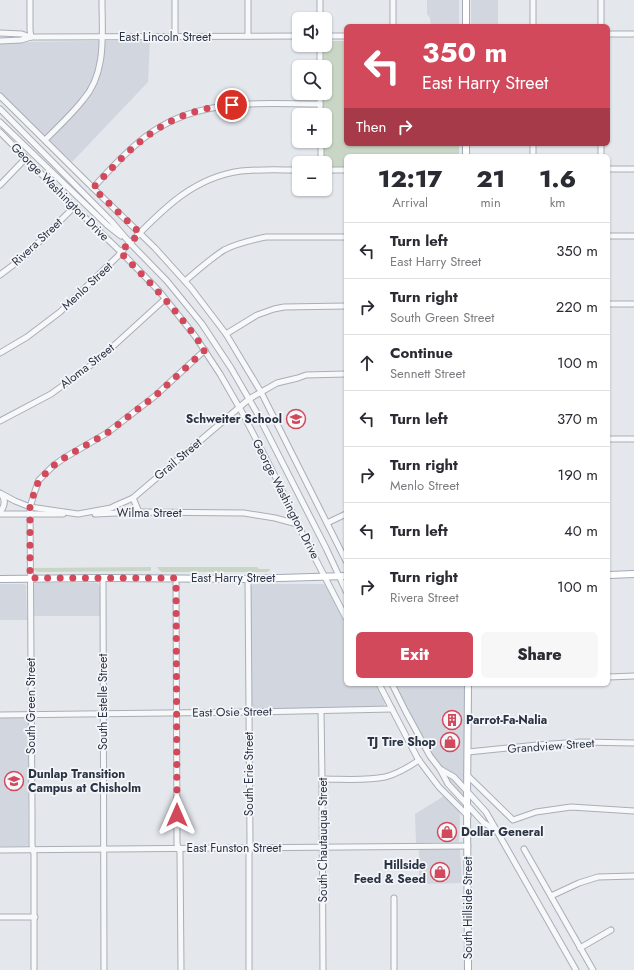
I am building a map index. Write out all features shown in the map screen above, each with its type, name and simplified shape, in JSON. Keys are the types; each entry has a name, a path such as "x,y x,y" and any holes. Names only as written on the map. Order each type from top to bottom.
{"main road":[{"path":"466,0 466,24"},
{"path":"610,575 634,574"},
{"name":"East Harry Street","path":"0,579 248,579 343,576"},
{"path":"467,774 468,686"},
{"name":"South Hillside Street","path":"467,774 468,970"}],"street":[{"path":"30,0 31,37"},
{"path":"45,140 84,100 96,80 100,65 102,0"},
{"path":"175,0 175,37"},
{"path":"248,0 248,36"},
{"path":"320,0 320,12"},
{"path":"393,0 393,24"},
{"path":"533,0 533,24"},
{"path":"601,0 601,24"},
{"name":"East Lincoln Street","path":"0,33 22,34 31,37"},
{"path":"610,34 634,34"},
{"name":"East Lincoln Street","path":"0,41 21,40 31,37 292,36"},
{"path":"332,36 344,36"},
{"name":"George Washington Drive","path":"0,96 155,248 185,281 226,334 261,392 344,557"},
{"path":"320,100 320,108"},
{"path":"93,188 145,137 168,123 189,114 205,109 242,104 320,104"},
{"path":"0,109 112,222 167,281 202,324 231,368 249,399 326,548 343,576"},
{"path":"0,122 107,225 130,243"},
{"name":"George Washington Drive","path":"0,132 159,291 205,350 239,407 275,476 297,524 344,614"},
{"path":"0,185 26,158"},
{"path":"610,169 634,169"},
{"name":"Menlo Street","path":"0,353 27,337 60,312 167,206 182,194 217,177 231,173 247,171 292,170"},
{"path":"332,170 344,170"},
{"name":"Rivera Street","path":"0,275 24,256 74,207"},
{"path":"610,236 634,236"},
{"path":"185,281 210,259 225,249 253,240 266,237 344,237"},
{"name":"Aloma Street","path":"0,421 50,394 98,360 165,299"},
{"path":"610,304 634,304"},
{"path":"226,334 257,315 274,308 344,306"},
{"name":"South Green Street","path":"34,970 30,506 39,480 49,470 64,458 107,433 155,396 205,350"},
{"name":"Grail Street","path":"78,514 111,508 133,498 249,399 277,383 306,375 344,374"},
{"path":"610,440 634,439"},
{"path":"0,493 15,501 30,506 78,514"},
{"path":"0,493 5,502 0,513"},
{"path":"133,498 139,512"},
{"name":"Wilma Street","path":"0,513 30,515 139,512 244,513 275,518 297,524"},
{"path":"327,523 344,515"},
{"name":"South Estelle Street","path":"103,578 104,970"},
{"path":"176,578 177,844 180,852 181,970"},
{"name":"South Erie Street","path":"248,579 249,970"},
{"path":"610,677 634,676"},
{"path":"380,686 419,760 439,787 468,816"},
{"path":"393,686 430,756 440,769 448,784 483,822 497,832"},
{"name":"East Osie Street","path":"0,714 176,713 392,709"},
{"name":"South Chautauqua Street","path":"321,711 323,970"},
{"name":"Grandview Street","path":"468,752 537,745 634,742"},
{"path":"322,779 366,779 386,777 419,760"},
{"path":"440,769 454,777 486,812 576,970"},
{"path":"467,774 513,820 536,812 571,807 634,810"},
{"name":"East Funston Street","path":"0,850 468,846"},
{"path":"524,849 592,970"},
{"path":"551,896 579,883 598,877 634,876"},
{"path":"394,898 394,970"},
{"path":"0,917 34,917"},
{"path":"580,948 611,930"}],"shaded area":[{"path":"427,0 459,0 459,24 431,24 430,18 427,14"},
{"path":"471,0 498,0 498,24 471,24"},
{"path":"150,40 148,82 72,162 0,94 0,44"},
{"path":"36,583 97,583 100,587 100,616 33,616 32,586"},
{"path":"0,584 26,585 27,620 0,620"},
{"path":"252,585 326,585 344,622 344,686 376,686 385,703 384,707 253,708 251,703"},
{"path":"393,686 467,686 467,805 448,784"},
{"name":"Dunlap Transition Campus at Chisholm","path":"0,717 28,717 28,845 26,846 0,846"},
{"path":"444,796 460,815 459,841 416,843 415,814"},
{"path":"419,849 460,850 462,883 419,884"}],"green space":[{"path":"332,41 344,41 344,146 459,146 459,154 344,154 344,167 332,167 332,156 323,156 323,148 332,148 332,108 323,108 323,100 332,100 332,60 323,60 324,52 332,52"},
{"path":"151,567 151,571 38,572 33,570 33,568"},
{"path":"157,567 257,567 259,569 270,569 267,572 162,572"}],"place":[{"name":"Schweiter School","path":"296,419"},
{"name":"Parrot-Fa-Nalia","path":"452,720"},
{"name":"TJ Tire Shop","path":"450,742"},
{"name":"Dunlap Transition Campus at Chisholm","path":"14,781"},
{"name":"Dollar General","path":"447,832"},
{"name":"Hillside Feed & Seed","path":"440,872"}],"route":[{"path":"177,815 176,578 30,578 30,506 39,480 44,474 64,458 107,433 155,396 205,350 159,291 120,252 140,233 93,188 125,155 154,130 189,114 205,109 232,105"}]}
